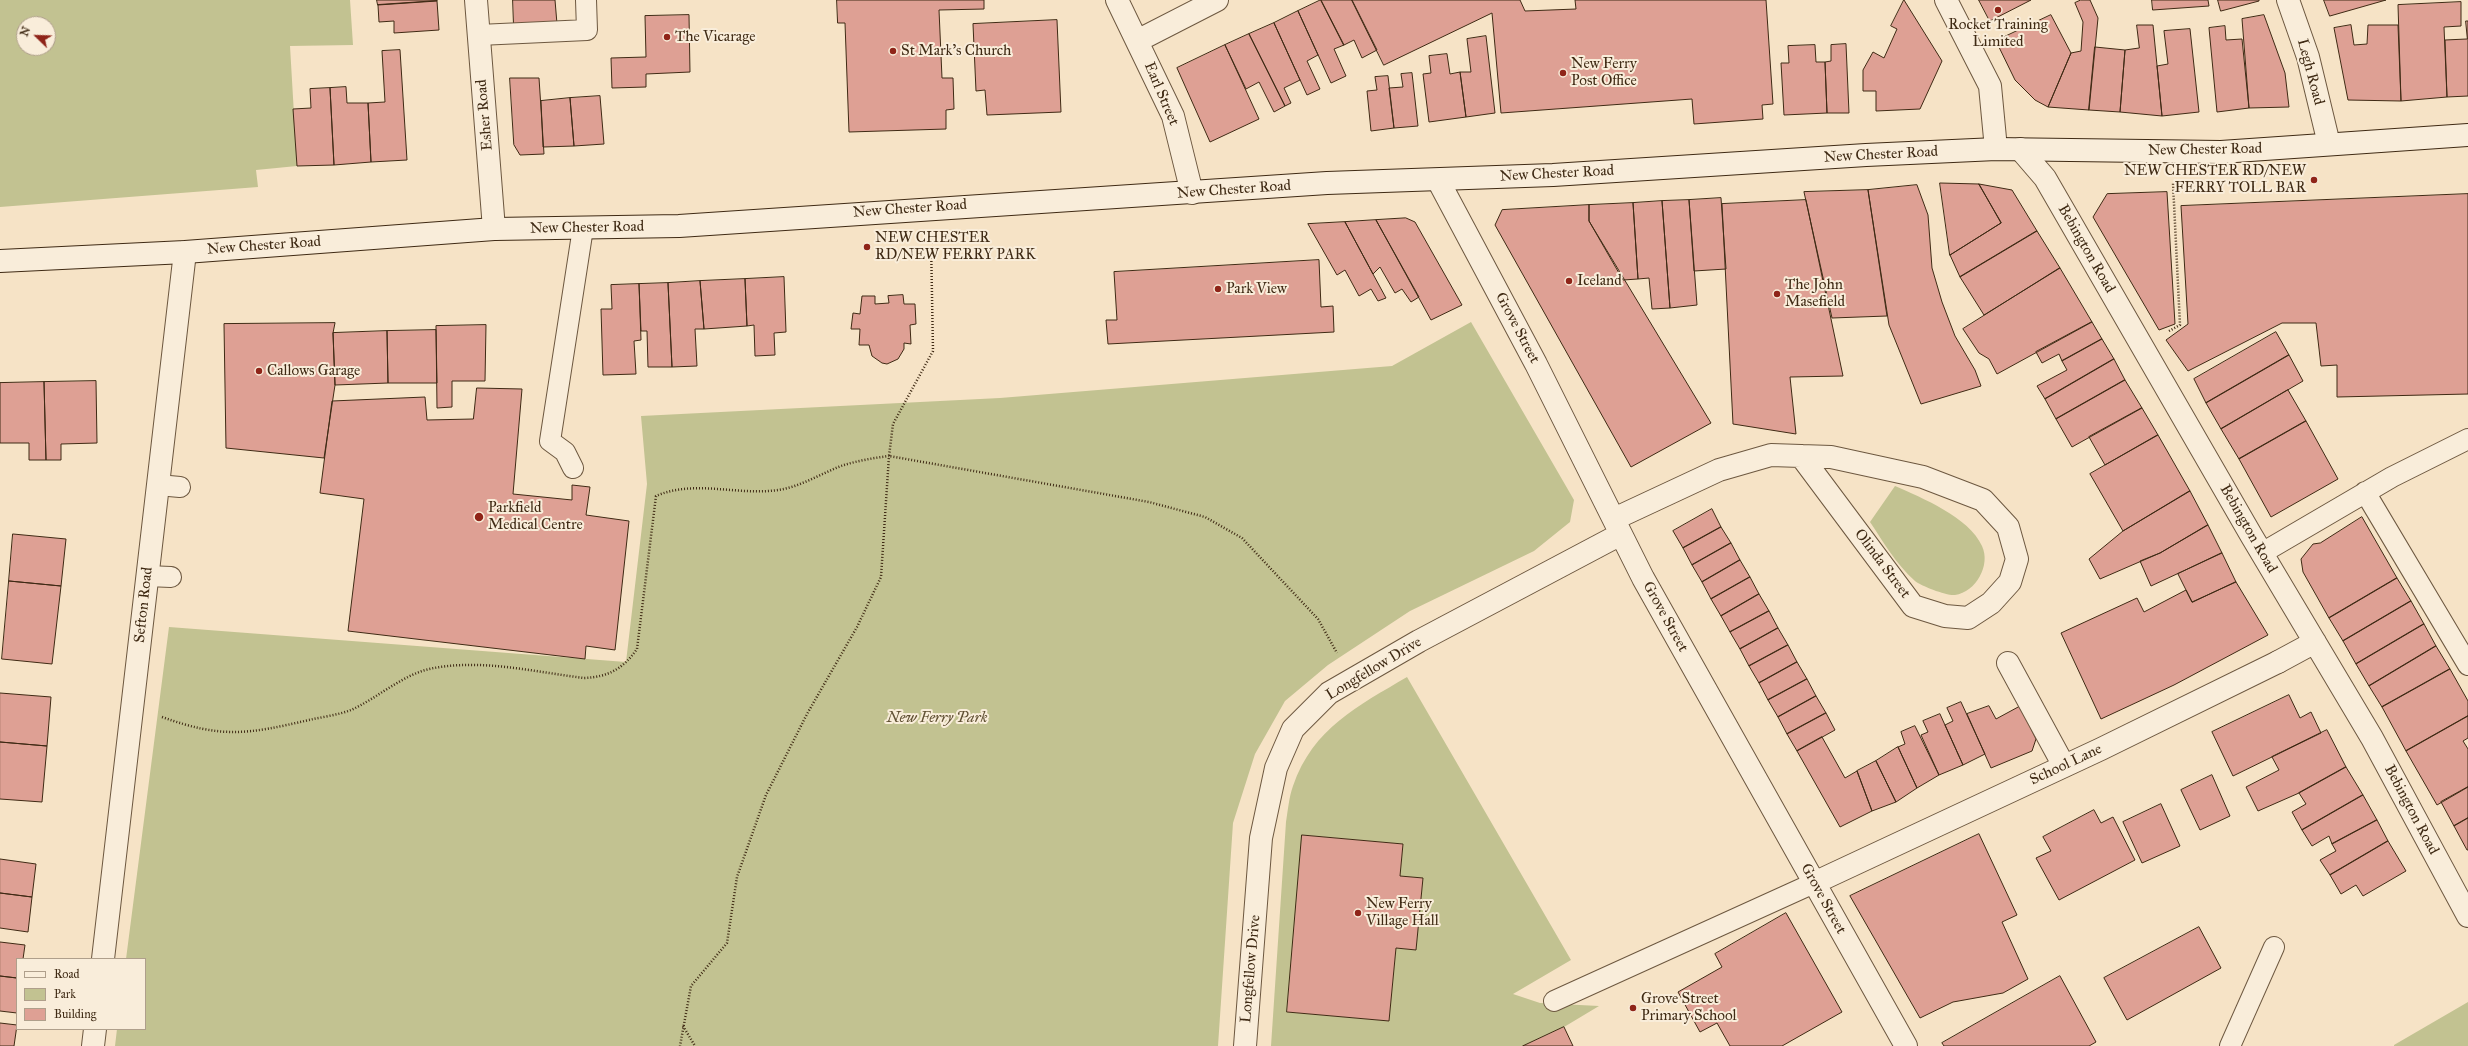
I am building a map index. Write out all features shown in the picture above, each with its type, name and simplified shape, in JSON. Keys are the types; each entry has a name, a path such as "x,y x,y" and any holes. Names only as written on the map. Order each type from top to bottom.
{"street":[{"name":"Esher Road","path":"476,0 494,229"},
{"name":"Earl Street","path":"1117,0 1173,116 1192,193"},
{"path":"1137,41 1218,0"},
{"path":"1946,0 1990,86 1996,148"},
{"name":"Legh Road","path":"2288,0 2308,57 2329,144"},
{"name":"New Chester Road","path":"0,261 185,252 494,229 679,226 931,208 1192,193 1327,183 1438,180 1996,148 2221,152 2468,135"},
{"name":"Bebington Road","path":"2020,149 2045,178 2262,553 2372,738 2468,916"},
{"name":"Grove Street","path":"1438,180 1536,364 1643,578 1906,1046"},
{"name":"Sefton Road","path":"103,958 185,252"},
{"name":"Olinda Street","path":"1617,527 1719,470 1771,455 1801,456 1831,457 1923,477 1983,500 2008,527 2018,559 2010,582 1991,603 1968,618 1944,616 1913,606 1801,456"},
{"name":"Longfellow Drive","path":"1245,1046 1261,838 1276,768 1293,729 1329,692 1617,527"},
{"name":"School Lane","path":"1814,883 2064,766 2278,662 2315,642"},
{"path":"2008,663 2064,766"},
{"path":"93,1046 95,1030"}],"lane":[{"path":"479,35 587,30 586,0"},
{"path":"573,468 565,452 550,441 583,228"},
{"path":"2262,553 2365,492 2468,439"},
{"path":"158,485 180,487"},
{"path":"2365,492 2468,665"},
{"path":"147,576 171,577"},
{"path":"1554,1001 1814,883"},
{"path":"2230,1046 2274,947"}],"path":[{"path":"2143,347 2180,325 2171,151"},
{"path":"680,1046 690,986 727,943 737,877 766,795 806,714 857,627 881,577 889,456 894,424 933,352 931,208"},
{"path":"133,706 187,726 214,732 241,733 349,711 411,676 432,668 478,664 584,678 600,677 615,672 627,662 637,649 656,496 668,491 697,488 777,490 796,485 842,466 889,456 1149,502 1205,517 1242,538 1318,619 1352,680"},
{"path":"683,1025 695,1046"}],"green space":[{"path":"0,0 350,0 353,45 290,46 297,166 256,170 258,187 0,207"},
{"name":"New Ferry Park","path":"1471,322 1574,500 1570,522 1534,551 1410,611 1328,665 1285,701 1255,754 1233,823 1218,1046 115,1046 117,1030 146,1030 146,958 126,958 169,627 626,662 647,484 641,416 1000,398 1392,366"},
{"path":"1895,486 1918,496 1956,517 1976,536 1982,546 1985,561 1980,576 1969,589 1963,593 1951,595 1923,585 1915,581 1902,568 1891,553 1870,522"},
{"path":"1407,677 1571,960 1513,994 1540,1003 1599,1006 1564,1027 1523,1046 1271,1046 1286,822 1293,786 1312,749 1325,734 1355,709","holes":["1303,835 1403,844 1400,876 1423,879 1416,950 1396,948 1389,1021 1287,1012"]},
{"path":"2468,1002 2468,1046 2394,1046 2394,1045"}],"building":[{"path":"377,0 437,0 437,1 378,5"},
{"path":"513,0 555,0 557,24 514,27"},
{"name":"St Mark's Church","path":"837,0 984,0 984,9 939,10 942,78 953,78 954,109 946,110 946,129 849,132 845,23 838,23"},
{"path":"1321,0 1352,0 1377,50 1362,58 1354,40 1344,45"},
{"path":"1321,0 1344,45 1334,49 1346,76 1331,83 1298,11"},
{"path":"1352,0 1520,0 1525,11 1576,9 1575,0 1766,0 1773,104 1762,105 1763,119 1694,124 1692,99 1501,113 1492,13 1384,65"},
{"path":"1904,0 1942,61 1920,109 1876,111 1876,91 1863,91 1863,70 1873,52 1884,58 1897,29 1891,26"},
{"name":"Rocket Training Limited","path":"1979,0 2031,0 1990,21"},
{"path":"2081,0 2090,0 2098,18 2089,110 2048,107 2071,53 2081,51 2083,22 2075,3"},
{"path":"2152,0 2208,0 2209,6 2153,10"},
{"path":"2218,0 2259,0 2259,1 2221,11"},
{"path":"2324,0 2386,0 2330,16"},
{"path":"437,1 439,30 394,33 394,21 379,22 378,5"},
{"path":"2461,2 2461,26 2444,27 2447,97 2401,101 2398,5"},
{"path":"1298,11 1318,55 1307,61 1320,89 1307,95 1274,23"},
{"name":"The Vicarage","path":"689,15 690,72 646,74 646,87 612,88 611,58 646,57 645,16"},
{"path":"2051,15 2071,53 2048,107 2035,100 2015,80 1996,41"},
{"path":"2264,15 2285,73 2289,107 2249,108 2242,19"},
{"path":"1057,20 1061,112 987,115 985,90 976,91 973,24"},
{"path":"2466,21 2468,21 2468,96 2447,97 2445,40 2467,39"},
{"path":"1274,23 1300,80 1284,88 1291,103 1285,106 1249,34"},
{"path":"2137,25 2153,25 2162,116 2120,112 2125,50 2139,48"},
{"path":"2351,25 2354,45 2367,44 2368,25 2398,25 2401,101 2348,100 2334,28"},
{"path":"2225,26 2226,40 2242,39 2249,108 2217,112 2209,28"},
{"path":"2190,29 2199,112 2162,116 2157,66 2168,64 2164,31"},
{"path":"1249,34 1285,106 1274,112 1259,82 1246,89 1225,45"},
{"path":"1486,36 1495,113 1466,117 1460,72 1471,72 1467,39"},
{"path":"1846,44 1849,113 1827,113 1825,62 1831,61 1831,45"},
{"path":"1225,45 1259,119 1210,142 1177,68"},
{"path":"1815,45 1816,62 1825,62 1827,113 1784,115 1781,63 1789,63 1788,46"},
{"path":"2095,47 2125,50 2120,112 2089,110"},
{"path":"400,50 407,160 371,162 368,103 385,102 382,51"},
{"path":"1447,54 1450,74 1460,72 1466,117 1429,122 1423,74 1431,73 1429,56"},
{"path":"1412,73 1418,126 1394,128 1389,88 1403,87 1401,74"},
{"path":"1388,76 1394,128 1371,131 1367,91 1377,90 1375,77"},
{"path":"510,78 539,78 544,154 520,155 514,145"},
{"path":"346,87 347,103 368,103 371,162 334,165 330,88"},
{"path":"330,88 334,165 297,166 293,109 311,108 310,89"},
{"path":"600,96 604,144 574,146 570,98"},
{"path":"570,98 574,146 543,147 541,101"},
{"path":"1940,183 1979,184 2001,223 1950,255"},
{"path":"1979,184 2012,190 2037,231 1960,277 1950,255 2001,223"},
{"path":"1917,185 1928,215 1932,268 1942,302 1955,336 1975,370 1981,386 1921,404 1889,325 1868,190"},
{"path":"1868,190 1887,316 1832,318 1804,192"},
{"path":"2167,192 2175,324 2159,330 2093,217 2107,194"},
{"path":"2468,194 2468,394 2337,397 2337,365 2321,366 2316,323 2282,323 2188,371 2166,340 2188,324 2181,206"},
{"path":"1721,198 1726,269 1694,271 1689,200"},
{"path":"1689,200 1697,305 1670,308 1662,201"},
{"name":"The John Masefield","path":"1806,200 1843,376 1790,377 1796,434 1733,424 1722,204"},
{"path":"1662,201 1670,308 1652,309 1649,278 1638,279 1633,203"},
{"path":"1633,203 1638,279 1623,280 1589,221 1589,205"},
{"path":"1589,205 1589,221 1711,423 1631,467 1495,225 1502,210"},
{"path":"1406,218 1415,222 1462,305 1431,320 1376,220"},
{"path":"1376,220 1419,297 1411,302 1402,289 1395,293 1380,267 1373,274 1345,222"},
{"path":"1345,222 1386,298 1378,301 1371,289 1359,296 1345,270 1337,275 1308,224"},
{"path":"2037,231 2060,268 1984,315 1960,277"},
{"name":"Park View","path":"1319,260 1321,307 1333,306 1334,332 1108,344 1106,320 1117,320 1114,272"},
{"path":"2060,268 2092,322 1997,374 1989,359 1979,353 1963,329"},
{"path":"784,277 786,332 774,333 775,355 755,356 754,325 747,326 745,279"},
{"path":"745,279 747,326 704,329 700,281"},
{"path":"700,281 704,329 695,329 697,366 672,367 668,283"},
{"path":"668,283 672,367 648,367 647,331 641,331 639,284"},
{"path":"639,284 641,340 634,341 636,374 603,375 601,309 612,309 611,285"},
{"path":"903,295 904,304 915,304 916,324 910,325 911,344 904,343 904,349 898,359 887,364 882,363 872,356 869,345 859,345 860,329 851,329 853,313 860,314 862,296 875,296 875,304 889,303 888,296"},
{"path":"2092,322 2102,339 2062,361 2059,354 2042,363 2036,352"},
{"path":"335,323 333,333 335,385 324,458 226,448 224,324"},
{"path":"486,325 485,381 452,381 452,407 437,408 436,326"},
{"path":"436,330 437,383 388,383 387,331"},
{"path":"387,331 388,383 335,385 333,333"},
{"path":"2276,332 2289,355 2206,403 2194,379"},
{"path":"2102,339 2114,359 2045,399 2037,386 2067,370 2062,361"},
{"path":"2289,355 2303,381 2221,429 2206,403"},
{"path":"2114,359 2125,380 2056,419 2045,399"},
{"path":"2125,380 2142,408 2072,447 2056,419"},
{"path":"96,381 97,443 61,444 61,460 46,460 44,382"},
{"path":"44,382 46,460 29,460 29,443 0,443 0,383"},
{"path":"477,388 522,389 513,494 572,500 572,485 590,487 586,515 629,521 615,650 586,646 585,659 348,631 364,499 320,493 332,401 425,397 427,420 473,419"},
{"path":"2288,390 2306,421 2239,459 2221,429"},
{"path":"2142,408 2158,435 2105,465 2089,437"},
{"path":"2306,421 2338,479 2271,517 2239,459"},
{"path":"2158,435 2190,491 2123,531 2090,474"},
{"path":"2190,491 2208,525 2160,553 2100,579 2089,559 2123,531"},
{"path":"1712,509 1721,527 1683,548 1673,531"},
{"path":"2362,517 2397,578 2329,618 2303,572 2301,559 2313,544 2320,543"},
{"path":"2208,525 2222,553 2151,586 2140,561 2160,553"},
{"path":"1721,527 1731,543 1692,565 1683,548"},
{"path":"13,534 66,539 61,586 9,581"},
{"path":"1731,543 1740,560 1702,582 1692,565"},
{"path":"2222,553 2236,582 2192,602 2178,574"},
{"path":"1740,560 1750,577 1711,599 1702,582"},
{"path":"1750,577 1759,594 1721,616 1711,599"},
{"path":"2397,578 2411,601 2343,641 2329,618"},
{"path":"9,581 61,586 52,664 2,659"},
{"path":"2236,582 2268,635 2174,685 2101,719 2061,633 2137,598 2144,612 2186,590 2192,602"},
{"path":"1759,594 1769,611 1730,632 1721,616"},
{"path":"2411,601 2424,624 2356,664 2343,641"},
{"path":"1769,611 1778,628 1740,649 1730,632"},
{"path":"2424,624 2436,646 2369,686 2356,664"},
{"path":"1778,628 1788,645 1749,666 1740,649"},
{"path":"1788,645 1797,662 1759,683 1749,666"},
{"path":"2436,646 2450,669 2382,707 2369,686"},
{"path":"1797,662 1807,679 1768,700 1759,683"},
{"path":"2450,669 2468,701 2468,716 2406,751 2382,707"},
{"path":"1807,679 1816,696 1778,717 1768,700"},
{"path":"0,693 51,697 47,746 0,742"},
{"path":"2289,695 2300,718 2311,712 2321,733 2233,776 2212,732"},
{"path":"1816,696 1826,713 1787,734 1778,717"},
{"path":"1961,702 1985,754 1963,765 1945,725 1953,721 1947,708"},
{"path":"1989,706 1996,719 2020,706 2036,739 2032,751 1991,768 1967,714"},
{"path":"1826,713 1835,730 1797,751 1787,734"},
{"path":"1940,714 1963,765 1939,775 1921,735 1928,732 1923,721"},
{"path":"2468,716 2468,738 2463,741 2468,749 2468,787 2437,805 2406,751"},
{"path":"1915,726 1939,775 1917,788 1898,747 1905,744 1901,732"},
{"path":"2327,730 2346,767 2299,793 2258,811 2246,787 2279,770 2272,757"},
{"path":"1822,737 1845,778 1857,771 1872,811 1840,827 1797,751"},
{"path":"0,742 47,746 42,802 0,799"},
{"path":"1898,747 1917,788 1896,802 1876,761"},
{"path":"1876,761 1896,802 1872,811 1857,771"},
{"path":"2346,767 2363,795 2302,830 2292,812 2306,804 2299,793"},
{"path":"2212,775 2230,816 2200,830 2181,790"},
{"path":"2468,787 2468,818 2454,826 2441,802"},
{"path":"2363,795 2377,820 2332,844 2329,836 2312,846 2302,830"},
{"path":"2161,804 2180,846 2142,863 2123,822"},
{"path":"2094,810 2101,823 2113,817 2135,860 2059,900 2036,858 2051,851 2043,837"},
{"path":"2468,818 2468,850 2467,850 2454,826"},
{"path":"2377,820 2388,841 2330,875 2320,860 2336,851 2332,844"},
{"path":"1979,834 2017,915 2002,922 2028,979 2003,993 1953,1002 1920,1018 1850,896"},
{"name":"New Ferry Village Hall","path":"1302,835 1403,844 1400,876 1423,878 1416,950 1396,948 1389,1021 1287,1012"},
{"path":"2388,841 2406,871 2363,896 2356,885 2341,894 2330,875"},
{"path":"0,859 36,864 32,897 0,893"},
{"path":"0,893 32,897 28,932 0,928"},
{"path":"1786,913 1842,1012 1782,1046 1730,1046 1717,1023 1700,1032 1678,992 1722,967 1715,954"},
{"path":"2199,927 2221,968 2127,1020 2104,978"},
{"path":"0,942 25,945 23,958 16,958 16,978 0,976"},
{"path":"0,976 16,978 16,1013 0,1011"},
{"path":"2060,976 2096,1042 2089,1046 1944,1046 1942,1043"},
{"path":"0,1023 16,1025 14,1046 0,1046"},
{"path":"1564,1027 1573,1046 1523,1046"}],"place":[{"name":"Rocket Training Limited","path":"1998,10"},
{"name":"The Vicarage","path":"667,37"},
{"name":"St Mark's Church","path":"893,51"},
{"name":"New Ferry Post Office","path":"1563,73"},
{"name":"NEW CHESTER RD/NEW FERRY TOLL BAR","path":"2314,180"},
{"name":"NEW CHESTER RD/NEW FERRY PARK","path":"867,247"},
{"name":"Iceland","path":"1569,281"},
{"name":"Park View","path":"1218,289"},
{"name":"The John Masefield","path":"1777,294"},
{"name":"Callows Garage","path":"259,371"},
{"name":"Parkfield Medical Centre","path":"479,517"},
{"name":"New Ferry Village Hall","path":"1358,913"},
{"name":"Grove Street Primary School","path":"1633,1008"}]}
